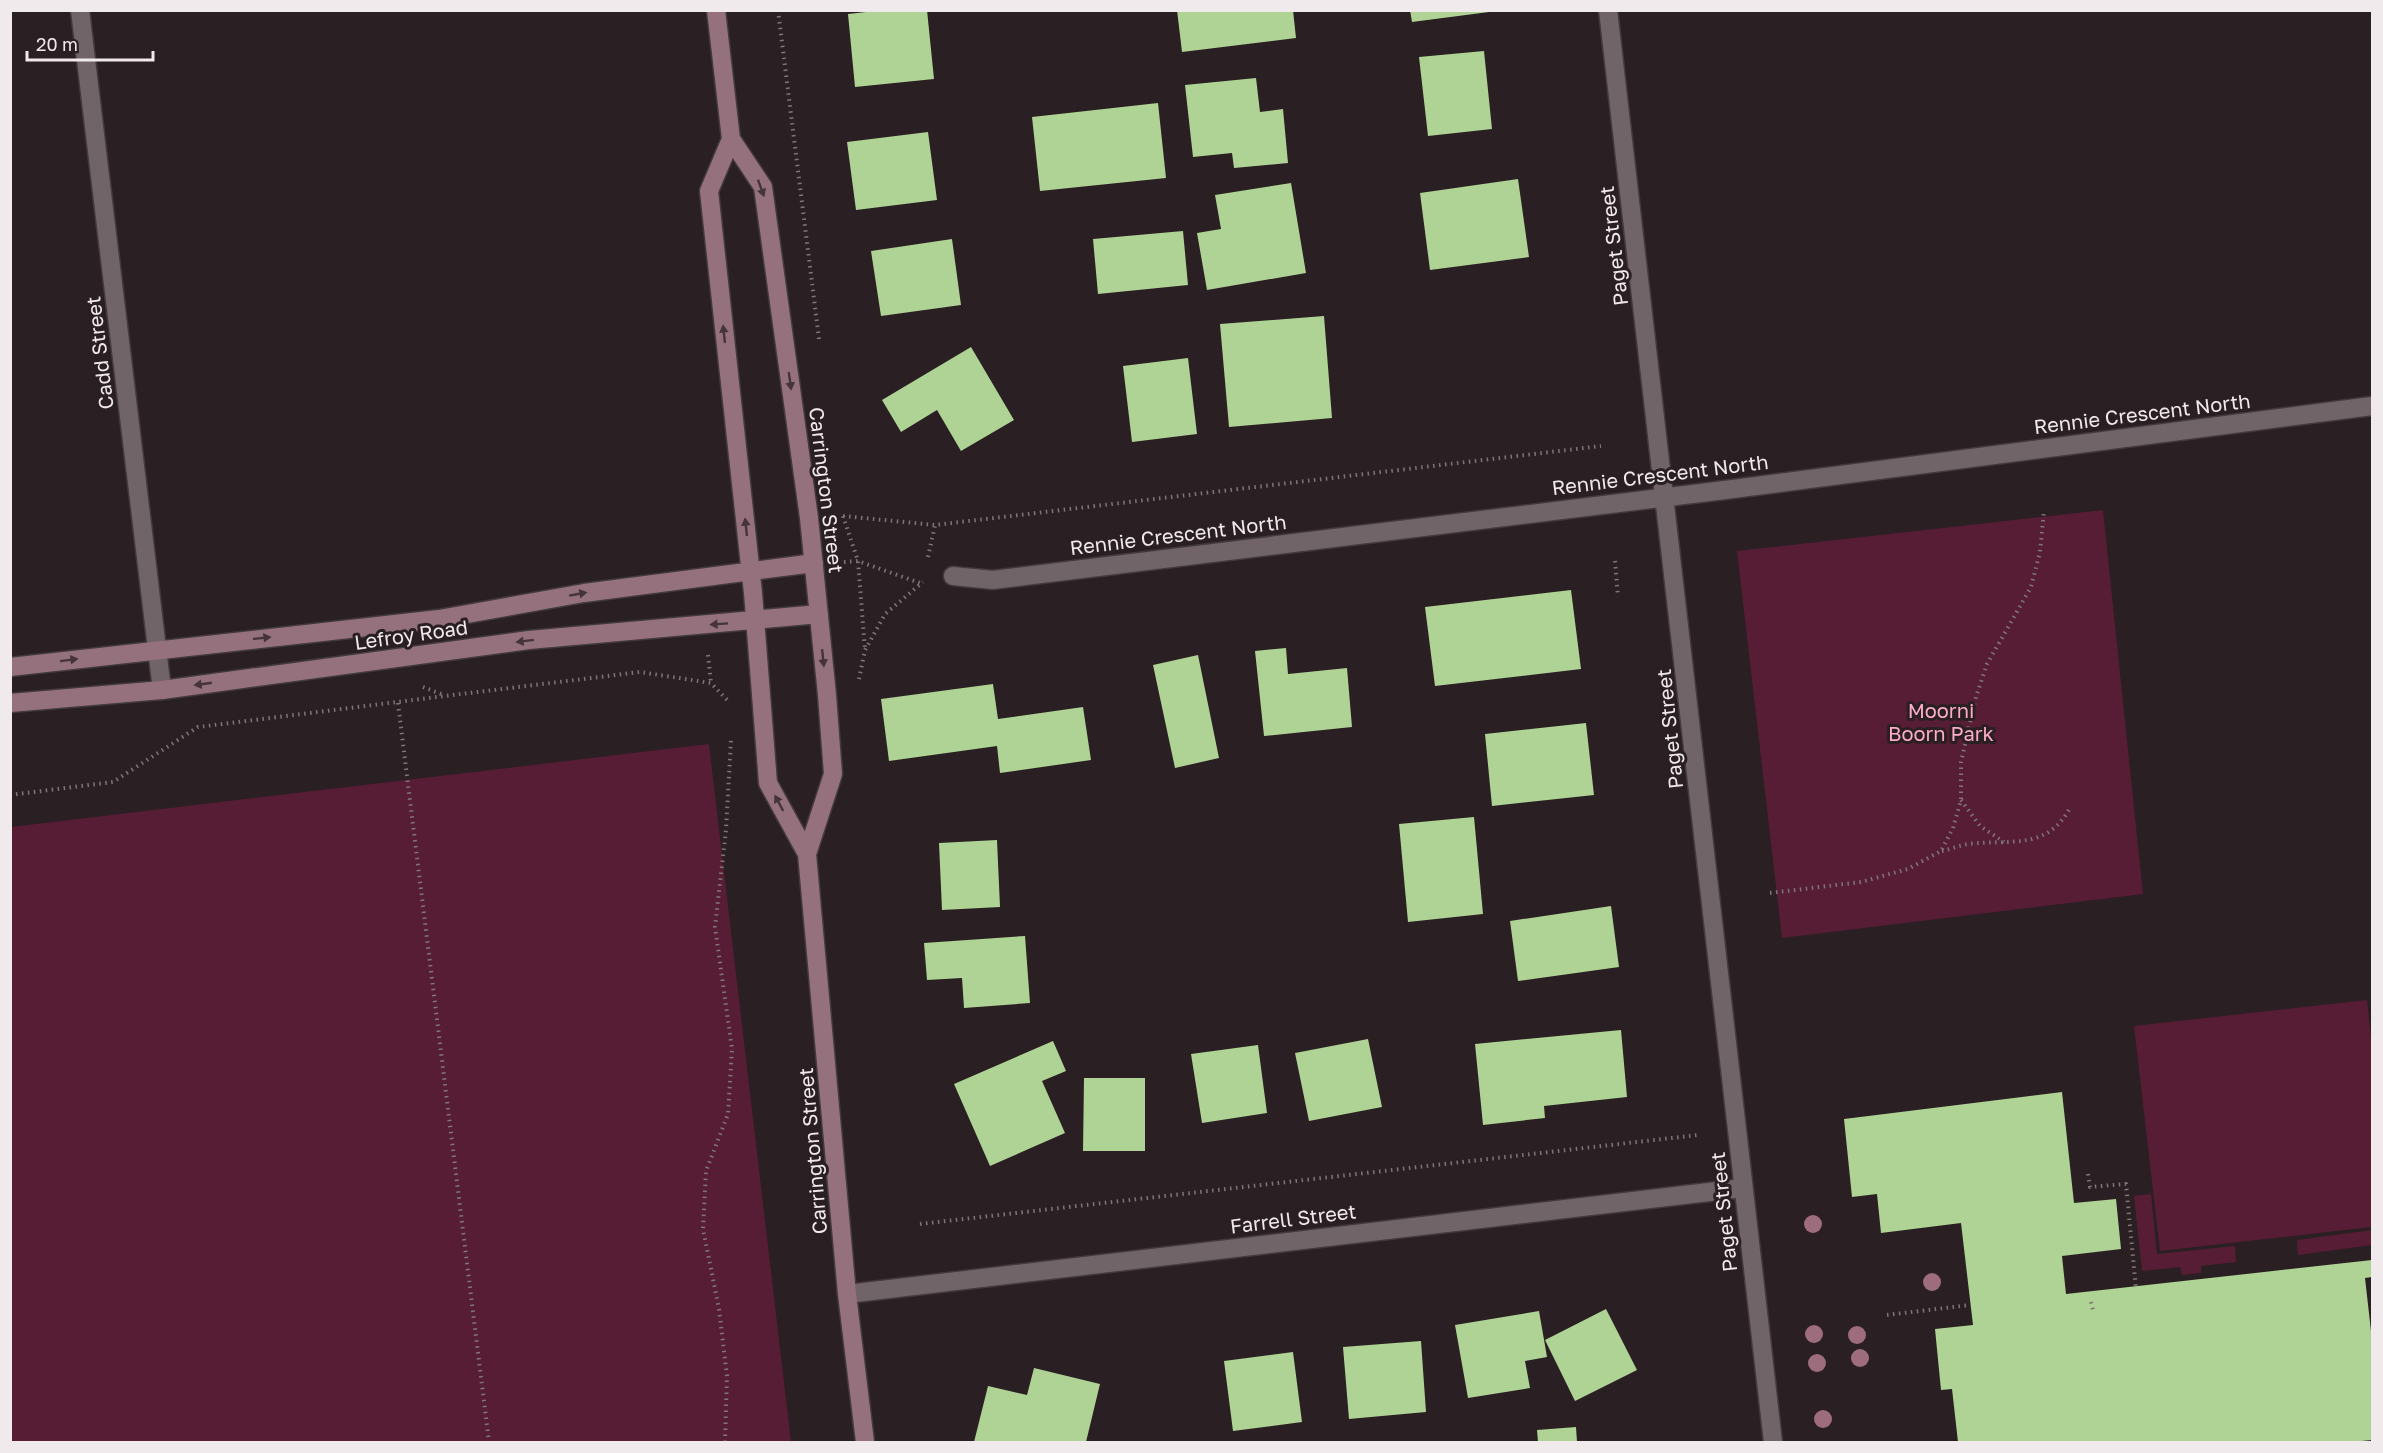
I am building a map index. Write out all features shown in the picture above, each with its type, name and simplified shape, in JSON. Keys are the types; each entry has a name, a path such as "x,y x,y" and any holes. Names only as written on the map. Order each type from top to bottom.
{"main road":[{"name":"Carrington Street","path":"716,10 731,139 763,187 814,563 833,774 807,854 847,1294 865,1443"},
{"name":"Carrington Street","path":"731,139 709,191 756,622 768,783 807,854"},
{"name":"Lefroy Road","path":"10,667 439,619 584,593 814,563"},
{"name":"Lefroy Road","path":"10,703 162,690 529,640 756,622 819,614"}],"street":[{"name":"Cadd Street","path":"81,10 162,690"},
{"name":"Paget Street","path":"1608,10 1773,1443"},
{"name":"Rennie Crescent North","path":"953,576 993,580 2373,406"},
{"name":"Farrell Street","path":"847,1294 1743,1188"}],"path":[{"path":"778,10 819,340"},
{"path":"843,516 935,525 1601,446"},
{"path":"841,510 858,561 865,650"},
{"path":"1941,851 1953,828 1961,800 1961,762 1976,697 1987,664 2031,586 2040,552 2044,510"},
{"path":"858,561 923,584"},
{"path":"1615,561 1618,597"},
{"path":"858,682 865,650 885,614 923,584 953,576"},
{"path":"708,655 711,683 731,704"},
{"path":"10,795 113,783 198,727 640,672 711,683"},
{"path":"398,703 489,1443"},
{"path":"725,1443 727,1376 718,1309 703,1229 706,1171 728,1114 732,1049 716,927 731,734"},
{"path":"1961,800 1980,826 2004,842"},
{"path":"1770,892 1861,882 1908,869 1941,851 1966,844 2017,843 2038,839 2054,830 2065,818 2071,806"},
{"path":"920,1224 1698,1134"},
{"path":"2088,1173 2090,1187 2127,1184 2136,1289"},
{"path":"2091,1302 2092,1310"},
{"path":"1887,1315 1970,1305"}],"green space":[{"name":"Moorni Boorn Park","path":"2103,510 2143,894 1782,938 1737,551"},
{"path":"709,744 791,1442 11,1442 11,827"},
{"path":"2367,1000 2372,1047 2372,1227 2160,1251 2134,1026"},
{"path":"2151,1194 2157,1254 2235,1246 2236,1262 2201,1266 2201,1273 2182,1275 2180,1267 2142,1271 2134,1196"},
{"path":"2372,1230 2372,1245 2298,1255 2297,1240"}],"building":[{"path":"884,10 927,10 934,79 855,87 848,14"},
{"path":"1177,10 1293,10 1296,38 1182,52"},
{"path":"1410,10 1489,10 1489,12 1412,22"},
{"path":"1484,51 1492,129 1428,136 1419,57"},
{"path":"1256,78 1260,112 1283,109 1288,163 1234,168 1232,153 1193,157 1185,85"},
{"path":"1158,103 1166,178 1040,191 1032,117"},
{"path":"928,132 937,200 856,210 847,142"},
{"path":"1518,179 1529,257 1430,270 1420,193"},
{"path":"1291,183 1306,273 1207,290 1197,233 1221,229 1215,195"},
{"path":"1183,231 1188,285 1098,294 1093,239"},
{"path":"952,239 961,305 881,316 871,251"},
{"path":"1324,316 1332,418 1229,427 1220,324"},
{"path":"971,347 1014,420 961,451 937,410 901,432 882,400"},
{"path":"1188,358 1197,434 1132,442 1123,366"},
{"path":"1571,590 1581,669 1435,686 1425,607"},
{"path":"1286,648 1288,674 1347,668 1352,727 1264,736 1255,651"},
{"path":"1198,655 1219,758 1175,768 1153,665"},
{"path":"993,684 998,719 1083,707 1091,760 1000,773 997,746 889,761 881,699"},
{"path":"1586,723 1594,795 1492,806 1485,734"},
{"path":"1474,817 1483,914 1408,922 1399,824"},
{"path":"997,840 1000,907 942,910 939,843"},
{"path":"1611,906 1619,967 1518,981 1510,921"},
{"path":"1025,936 1030,1003 964,1008 962,978 927,980 924,943"},
{"path":"1621,1030 1627,1097 1544,1106 1545,1118 1483,1125 1475,1044"},
{"path":"1368,1039 1382,1107 1309,1121 1295,1053"},
{"path":"1053,1041 1066,1071 1042,1081 1065,1133 990,1166 954,1084"},
{"path":"1258,1045 1267,1113 1202,1123 1191,1054"},
{"path":"1084,1078 1145,1078 1145,1151 1083,1151"},
{"path":"2062,1092 2074,1203 2116,1199 2121,1249 2062,1256 2066,1294 2372,1260 2372,1277 2365,1278 2372,1340 2372,1440 2351,1442 1958,1442 1952,1389 1941,1390 1935,1329 1973,1325 1961,1223 1881,1233 1877,1194 1852,1197 1844,1119"},
{"path":"1606,1309 1637,1370 1575,1401 1545,1340"},
{"path":"1539,1311 1547,1357 1525,1361 1530,1388 1468,1398 1455,1325"},
{"path":"1421,1341 1426,1412 1349,1419 1343,1347"},
{"path":"1293,1352 1302,1422 1233,1431 1224,1361"},
{"path":"1034,1368 1100,1384 1086,1442 974,1442 988,1386 1027,1395"},
{"path":"1576,1427 1577,1442 1538,1442 1537,1430"}]}
